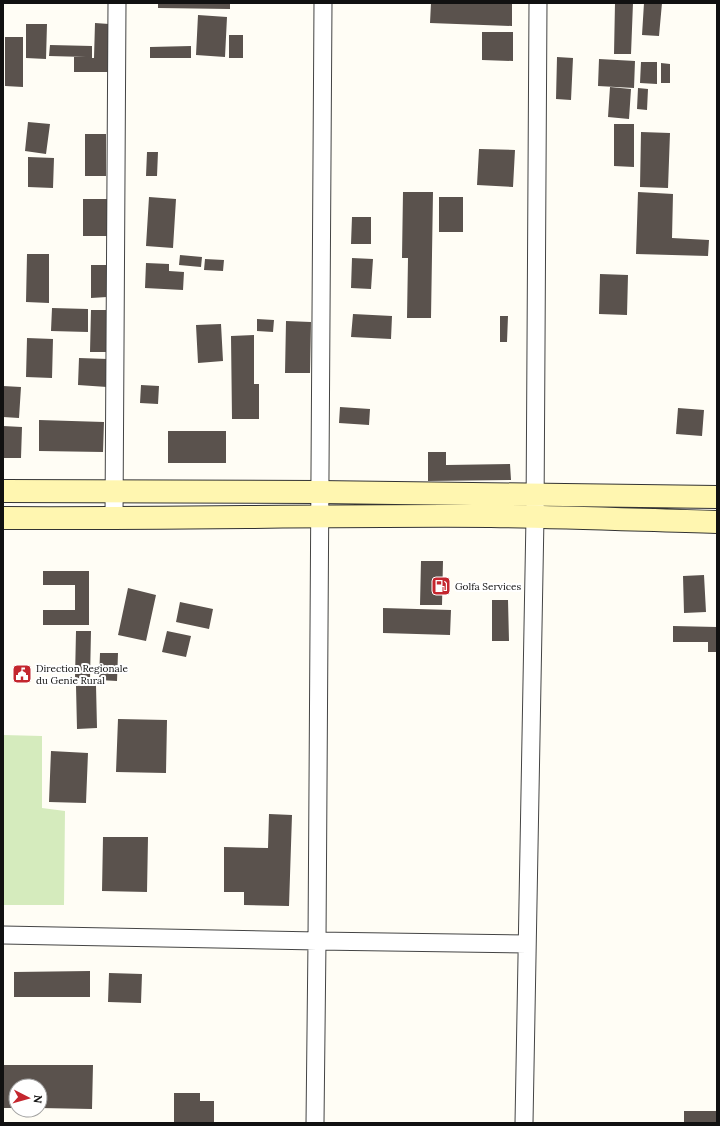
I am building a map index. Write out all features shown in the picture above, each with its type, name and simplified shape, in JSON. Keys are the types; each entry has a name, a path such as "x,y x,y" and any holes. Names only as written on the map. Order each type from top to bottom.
{"street":[{"path":"114,519 117,3"},
{"path":"315,1123 323,3"},
{"path":"524,1123 535,517 538,3"},
{"path":"3,491 319,492 717,497"},
{"path":"3,518 114,519 535,517 717,522"},
{"path":"3,935 527,944"}],"green space":[{"path":"3,735 42,736 42,808 65,811 64,905 3,905"}],"building":[{"path":"158,3 230,3 230,9 158,8"},
{"path":"431,3 512,3 512,26 430,23"},
{"path":"615,3 633,3 631,54 614,54"},
{"path":"644,3 662,3 659,36 642,35"},
{"path":"198,15 227,17 225,57 196,55"},
{"path":"95,23 109,24 108,72 74,72 74,57 86,57 49,56 50,45 92,46 92,58 94,58"},
{"path":"26,24 47,24 46,59 26,58"},
{"path":"482,32 513,32 513,61 482,60"},
{"path":"229,35 243,35 243,58 229,58"},
{"path":"5,37 23,37 23,87 5,86"},
{"path":"191,46 191,58 150,58 150,47"},
{"path":"557,57 573,58 571,100 556,99"},
{"path":"599,59 635,61 634,88 598,86"},
{"path":"641,62 657,62 657,84 640,83"},
{"path":"661,63 670,64 670,83 661,83"},
{"path":"610,87 631,89 629,119 608,117"},
{"path":"638,88 648,89 647,110 637,109"},
{"path":"28,122 50,124 46,154 25,151"},
{"path":"614,124 634,124 634,167 614,166"},
{"path":"641,132 670,133 668,188 640,187"},
{"path":"85,134 106,134 106,176 85,176"},
{"path":"479,149 515,150 513,187 477,185"},
{"path":"147,152 158,152 157,176 146,176"},
{"path":"28,157 54,158 53,188 28,187"},
{"path":"403,192 433,192 431,318 407,318 408,258 402,258"},
{"path":"638,192 673,194 672,238 709,240 708,256 636,254"},
{"path":"149,197 176,199 173,248 146,246"},
{"path":"439,197 463,197 463,232 439,232"},
{"path":"83,199 108,199 108,236 83,236"},
{"path":"352,217 371,217 371,244 351,244"},
{"path":"27,254 49,254 49,303 26,302"},
{"path":"180,255 202,257 201,267 179,265"},
{"path":"352,258 373,259 371,289 351,288"},
{"path":"205,259 224,260 223,271 204,270"},
{"path":"146,263 169,264 169,271 184,272 183,290 145,288"},
{"path":"91,265 107,265 107,297 91,298"},
{"path":"600,274 628,275 627,315 599,314"},
{"path":"52,308 88,309 88,332 51,331"},
{"path":"91,310 107,310 106,352 90,352"},
{"path":"353,314 392,316 391,339 351,337"},
{"path":"500,316 508,316 507,342 500,342"},
{"path":"257,319 274,320 273,332 257,331"},
{"path":"286,321 311,322 310,373 285,373"},
{"path":"221,324 223,361 198,363 196,325"},
{"path":"254,335 254,384 259,384 259,419 232,419 231,336"},
{"path":"27,338 53,339 52,378 26,377"},
{"path":"79,358 108,359 107,387 78,385"},
{"path":"141,385 159,386 158,404 140,403"},
{"path":"3,386 21,387 19,418 3,417"},
{"path":"340,407 370,409 369,425 339,423"},
{"path":"678,408 704,410 702,436 676,434"},
{"path":"39,420 104,422 103,452 39,451"},
{"path":"3,426 22,427 21,458 3,458"},
{"path":"168,431 226,431 226,463 168,463"},
{"path":"428,452 446,452 446,465 510,464 511,480 428,481"},
{"path":"421,561 443,561 442,605 420,605"},
{"path":"43,571 89,571 89,625 43,625 43,610 75,610 75,585 43,585"},
{"path":"704,575 706,612 684,613 683,576"},
{"path":"128,588 156,595 146,641 118,635"},
{"path":"492,600 508,600 509,641 492,641"},
{"path":"180,602 213,609 209,629 176,622"},
{"path":"383,608 451,610 450,635 383,633"},
{"path":"673,626 717,627 717,652 708,652 708,642 673,642"},
{"path":"76,631 91,631 90,679 75,678"},
{"path":"167,631 191,636 186,657 162,652"},
{"path":"100,653 118,653 117,681 99,680"},
{"path":"96,685 97,728 77,729 76,686"},
{"path":"118,719 167,720 166,773 116,772"},
{"path":"51,751 88,753 86,803 49,802"},
{"path":"269,814 292,815 289,906 244,905 244,892 224,892 224,847 268,848"},
{"path":"103,837 148,837 147,892 102,891"},
{"path":"90,971 90,997 14,997 14,972"},
{"path":"109,973 142,974 141,1003 108,1002"},
{"path":"3,1065 93,1065 92,1109 48,1108 48,1078 8,1078 8,1108 3,1108"},
{"path":"174,1093 200,1093 200,1101 214,1101 214,1123 174,1123"},
{"path":"684,1111 717,1111 717,1122 684,1123"}],"place":[{"name":"Golfa Services","path":"441,586"},
{"name":"Direction Regionale du Genie Rural","path":"22,674"}]}
